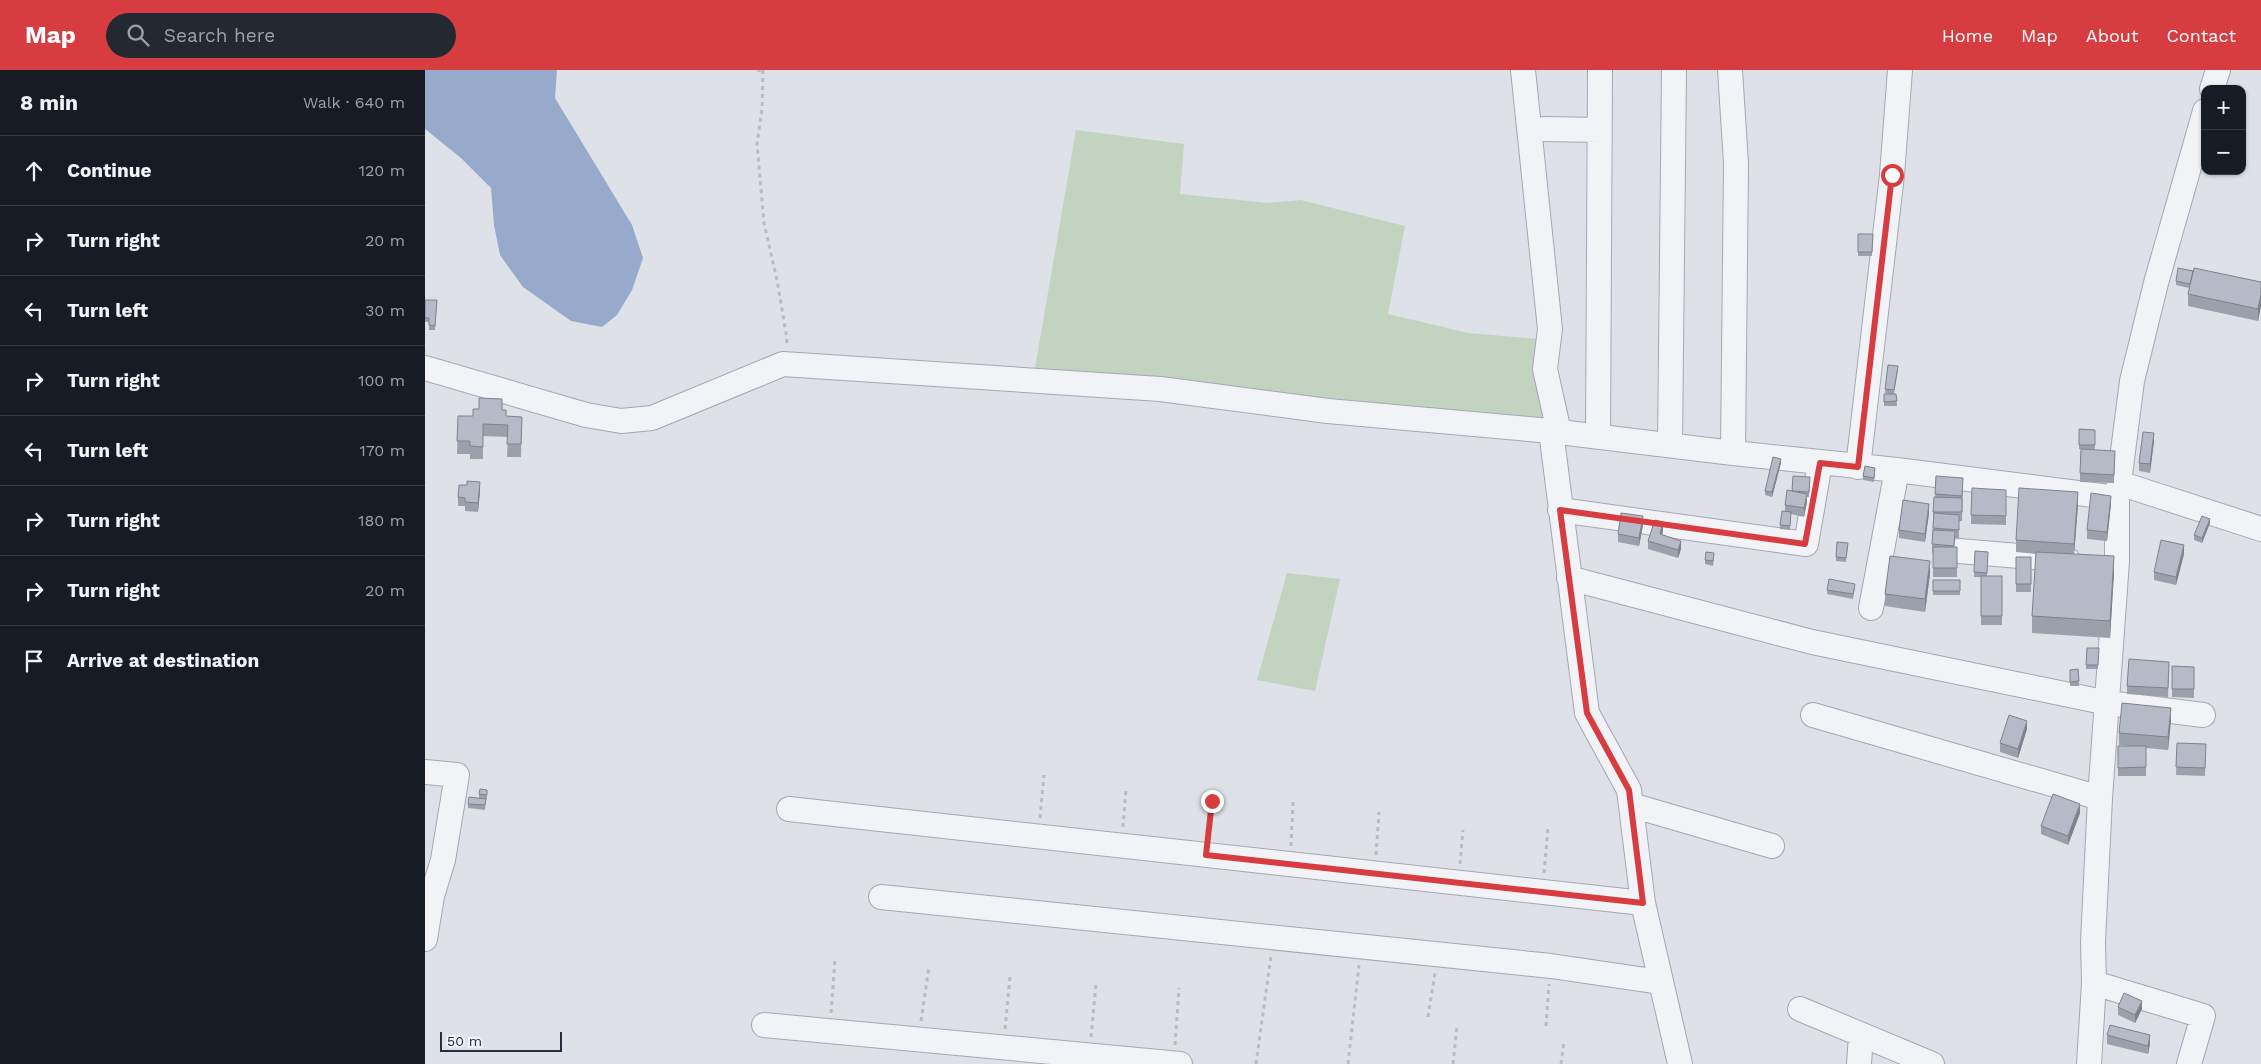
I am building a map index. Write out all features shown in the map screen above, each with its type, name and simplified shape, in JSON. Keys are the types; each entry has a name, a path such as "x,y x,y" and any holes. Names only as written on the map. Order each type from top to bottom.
{"street":[{"path":"1523,70 1550,329 1545,369 1555,431 1560,510 1587,713 1629,790 1643,903 1680,1064"},
{"path":"1598,436 1600,70"},
{"path":"1670,445 1674,70"},
{"path":"1730,70 1736,163 1733,453"},
{"path":"1858,467 1892,175 1900,70"},
{"path":"2213,85 2218,70"},
{"path":"2089,1064 2094,983 2093,942 2100,798 2108,703 2102,561 2118,490 2132,382 2156,283 2201,125"},
{"path":"1544,129 1599,130"},
{"path":"425,371 586,415 621,421 652,418 783,364 1160,389 1327,411 1555,431 1820,463 2118,490 2261,529"},
{"path":"1560,510 1805,544 1820,463"},
{"path":"1871,608 1897,470"},
{"path":"1959,551 2102,561"},
{"path":"1569,578 1812,642 2108,703 2203,715"},
{"path":"1813,715 2100,798"},
{"path":"425,772 457,775 443,860 432,896 425,939"},
{"path":"1631,805 1772,846"},
{"path":"789,809 1643,903"},
{"path":"881,897 1551,966 1660,982"},
{"path":"2094,983 2203,1016 2189,1064"},
{"path":"1800,1009 1931,1064"},
{"path":"764,1025 1180,1064"},
{"path":"1859,1064 1861,1035"}],"path":[{"path":"757,70 763,71 762,109 757,144 764,223 777,280 787,339 783,364"},
{"path":"1038,836 1044,775"},
{"path":"1121,845 1126,789"},
{"path":"1206,855 1212,801"},
{"path":"1290,864 1293,802"},
{"path":"1375,873 1379,812"},
{"path":"1543,891 1548,828"},
{"path":"1459,882 1463,830"},
{"path":"1256,1064 1273,938"},
{"path":"1348,1064 1361,947"},
{"path":"1428,1017 1438,955"},
{"path":"830,1031 835,960"},
{"path":"1546,1026 1551,966"},
{"path":"918,1039 929,967"},
{"path":"1003,1047 1010,977"},
{"path":"1090,1056 1096,984"},
{"path":"1173,1063 1179,988"},
{"path":"1453,1064 1457,1026"},
{"path":"1561,1064 1564,1041"}],"green space":[{"path":"1076,130 1184,144 1180,194 1268,203 1301,200 1405,226 1388,314 1468,333 1538,339 1546,420 1035,368"},
{"path":"1287,573 1340,579 1315,691 1257,680"}],"water":[{"path":"425,70 557,70 555,98 632,225 643,258 632,290 617,315 602,327 571,321 523,287 500,255 494,225 491,188 461,158 425,129"}],"building":[{"path":"1858,234 1873,234 1872,252 1858,252"},
{"path":"2178,268 2193,271 2190,284 2176,281"},
{"path":"2194,268 2261,282 2258,309 2188,294"},
{"path":"425,300 437,300 435,326 429,325 429,318 425,318"},
{"path":"1888,365 1898,366 1894,390 1885,389"},
{"path":"1884,394 1896,394 1897,401 1884,402"},
{"path":"479,398 502,399 502,410 506,410 506,416 522,417 521,444 507,444 508,425 483,424 483,447 470,446 470,441 457,441 458,416 473,416 473,409 479,409"},
{"path":"2079,429 2095,430 2095,445 2079,445"},
{"path":"2143,432 2154,433 2150,464 2139,463"},
{"path":"2081,449 2115,451 2114,475 2080,473"},
{"path":"1773,457 1781,459 1772,492 1765,491"},
{"path":"1865,466 1875,468 1874,478 1863,476"},
{"path":"1793,476 1810,477 1809,492 1792,491"},
{"path":"1936,476 1963,478 1962,496 1935,494"},
{"path":"467,481 480,482 478,503 465,502 465,498 458,497 459,485 467,485"},
{"path":"1972,488 2006,490 2006,516 1971,515"},
{"path":"2019,488 2078,492 2074,544 2016,540"},
{"path":"1787,490 1807,494 1804,508 1785,505"},
{"path":"2091,493 2111,496 2107,532 2087,530"},
{"path":"1934,497 1962,498 1962,512 1933,512"},
{"path":"1903,500 1929,504 1925,534 1899,530"},
{"path":"1782,511 1791,512 1790,526 1780,525"},
{"path":"1621,513 1643,516 1639,538 1618,534"},
{"path":"1934,513 1959,515 1959,530 1933,528"},
{"path":"2202,516 2210,519 2202,538 2194,535"},
{"path":"1655,520 1663,522 1660,534 1681,541 1678,550 1648,541"},
{"path":"1933,530 1955,531 1954,546 1932,544"},
{"path":"2161,540 2184,545 2176,577 2154,572"},
{"path":"1837,542 1848,543 1846,558 1836,557"},
{"path":"1933,547 1957,547 1957,568 1933,568"},
{"path":"1975,551 1988,552 1987,573 1974,572"},
{"path":"1706,552 1714,553 1713,561 1705,560"},
{"path":"2036,552 2114,556 2110,621 2032,616"},
{"path":"1890,556 1930,561 1925,599 1885,594"},
{"path":"2016,557 2031,557 2031,584 2016,584"},
{"path":"1981,576 2002,576 2002,616 1981,616"},
{"path":"1829,579 1855,584 1853,594 1827,590"},
{"path":"1933,580 1960,580 1960,591 1933,591"},
{"path":"2087,648 2099,648 2098,665 2086,665"},
{"path":"2129,659 2169,662 2168,688 2127,686"},
{"path":"2172,666 2194,667 2194,689 2172,689"},
{"path":"2078,669 2079,681 2070,682 2070,670"},
{"path":"2122,703 2171,708 2168,737 2119,733"},
{"path":"2009,715 2027,721 2018,749 2000,743"},
{"path":"2177,743 2206,744 2205,768 2176,767"},
{"path":"2118,746 2146,746 2146,767 2118,768"},
{"path":"480,789 487,790 487,795 479,794"},
{"path":"2053,794 2080,804 2068,836 2041,826"},
{"path":"469,797 486,799 485,805 468,804"},
{"path":"2124,993 2142,1001 2135,1015 2118,1007"},
{"path":"2110,1025 2150,1035 2148,1046 2107,1035"}],"route":[{"path":"1212,801 1206,855 1643,903 1629,790 1587,713 1560,510 1805,544 1820,463 1858,467 1892,175"}]}
